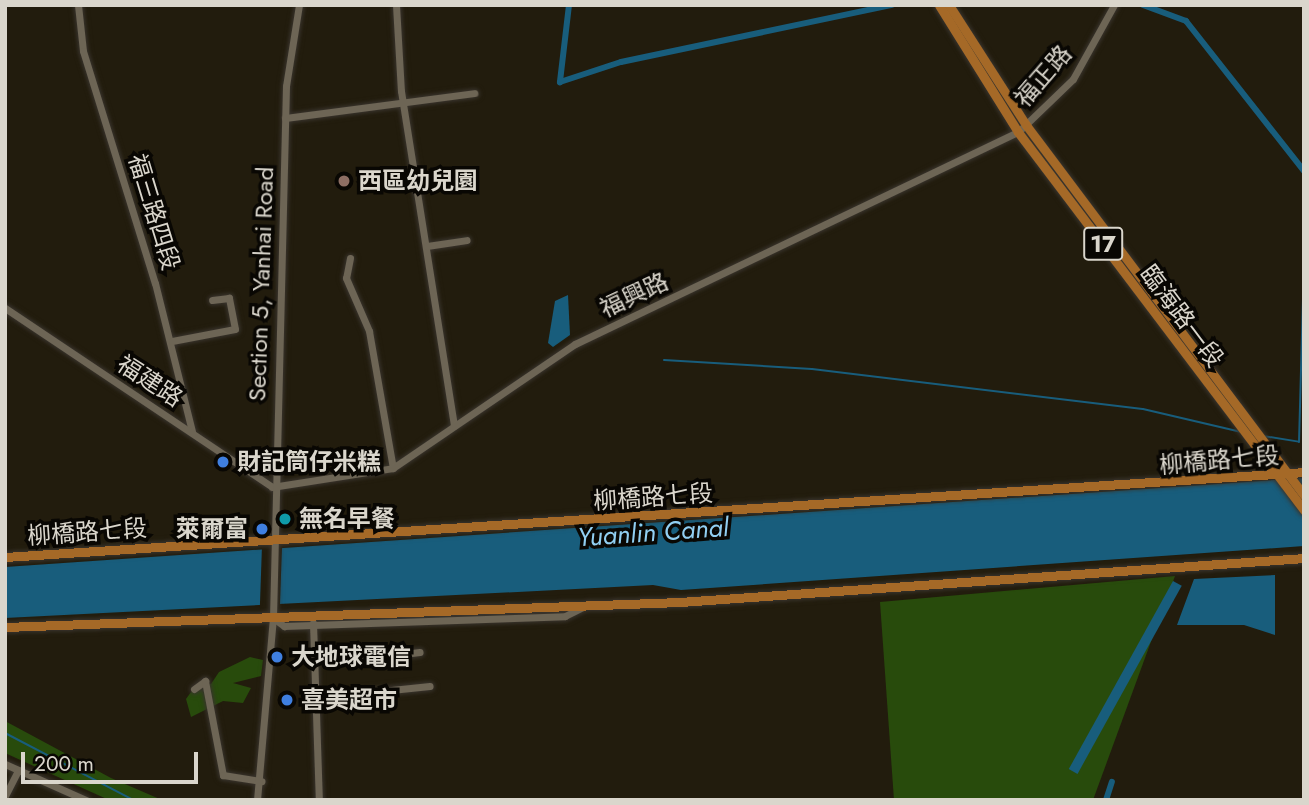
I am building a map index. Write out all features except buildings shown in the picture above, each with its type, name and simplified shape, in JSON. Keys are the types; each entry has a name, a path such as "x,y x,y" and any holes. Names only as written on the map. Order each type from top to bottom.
{"main road":[{"name":"臨海路一段","path":"939,5 1022,129 1285,476"},
{"name":"臨海路一段","path":"949,5 1022,129"},
{"name":"柳橋路七段","path":"5,557 271,543 1285,476 1304,472"},
{"name":"17","path":"1285,476 1304,495"},
{"name":"17","path":"1285,476 1304,510"},
{"path":"5,627 585,606 1304,558"}],"street":[{"name":"福三路四段","path":"78,5 83,51 172,341 192,431"},
{"name":"Section 5, Yanhai Road","path":"273,618 272,487 285,118 293,30 299,5"},
{"path":"396,5 402,103 454,426"},
{"name":"福正路","path":"1022,129 1073,79 1114,5"},
{"path":"285,118 474,93"},
{"name":"福興路","path":"272,487 393,468 575,344 1022,129"},
{"path":"427,246 467,240"},
{"path":"351,258 346,278 369,331 393,468"},
{"path":"172,341 235,329 229,298 212,300"},
{"name":"福建路","path":"5,308 272,487"},
{"path":"273,618 284,626 565,616 585,606"},
{"path":"257,800 262,781 273,618"},
{"path":"313,623 319,800"},
{"path":"363,659 420,652"},
{"path":"194,689 205,681 223,775 262,781"},
{"path":"353,694 430,686"},
{"path":"5,764 72,797 86,800"},
{"path":"5,796 18,770"}],"green space":[{"path":"1175,576 1093,800 894,800 880,602"},
{"path":"250,657 263,660 261,676 233,683 251,688 243,703 223,701 191,717 186,699 196,685 211,684 219,672"},
{"path":"5,721 111,778 162,800 109,800 5,753"}],"water":[{"path":"568,295 570,335 553,347 548,343 555,301"},
{"name":"Yuanlin Canal","path":"1304,478 1304,546 681,590 653,585 5,618 5,567"},
{"path":"1275,575 1275,635 1244,625 1177,625 1194,579"},
{"path":"1173,581 1182,586 1078,774 1069,769"}],"pier":[{"path":"262,545 282,546 280,608 260,607"}],"waterway":[{"path":"569,5 560,82 621,62 892,5"},
{"path":"1143,5 1186,21 1304,171"},
{"path":"1263,436 1299,442 1304,263"},
{"path":"664,360 812,369 1143,409 1241,432"},
{"path":"5,733 133,800"},
{"path":"1106,800 1112,782"},
{"path":"1134,800 1150,800"}],"place":[{"name":"西區幼兒園","path":"344,181"},
{"name":"財記筒仔米糕","path":"223,462"},
{"name":"無名早餐","path":"285,519"},
{"name":"萊爾富","path":"262,529"},
{"name":"大地球電信","path":"277,657"},
{"name":"喜美超市","path":"287,700"}]}
